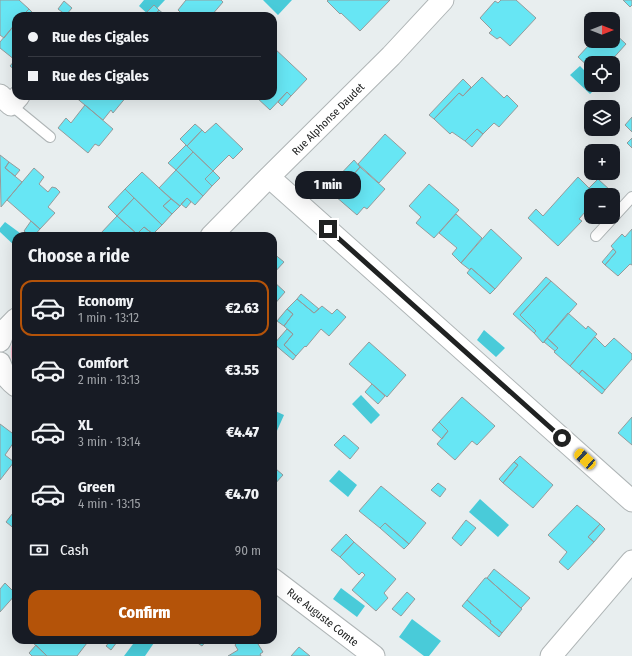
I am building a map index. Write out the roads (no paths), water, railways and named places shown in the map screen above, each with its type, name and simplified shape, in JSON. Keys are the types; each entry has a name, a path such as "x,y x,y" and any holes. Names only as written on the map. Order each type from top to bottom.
{"street":[{"name":"Rue Alphonse Daudet","path":"215,232 391,56 443,0"},
{"path":"269,177 632,501"},
{"path":"0,341 4,331 12,323"},
{"path":"0,363 3,371 12,381"},
{"path":"552,656 632,561"},
{"name":"Rue Auguste Comte","path":"277,582 374,656"}],"lane":[{"path":"10,99 50,137"},
{"path":"596,236 632,197"}],"water":[{"path":"144,0 165,0 154,12 146,12 139,6"},
{"path":"263,0 292,0 278,15 277,12 275,12"},
{"path":"580,66 584,70 584,88 570,75"},
{"path":"5,222 19,232 12,232 12,243 0,232 0,228"},
{"path":"484,330 505,348 496,357 477,340"},
{"path":"361,395 380,415 371,424 352,404"},
{"path":"277,412 284,415 277,431"},
{"path":"339,470 357,485 348,497 329,481"},
{"path":"480,499 509,525 498,537 469,512"},
{"path":"341,588 365,606 357,617 333,599"},
{"path":"412,619 441,641 429,656 424,656 399,637"},
{"path":"133,644 153,644 145,656 124,656"}]}
